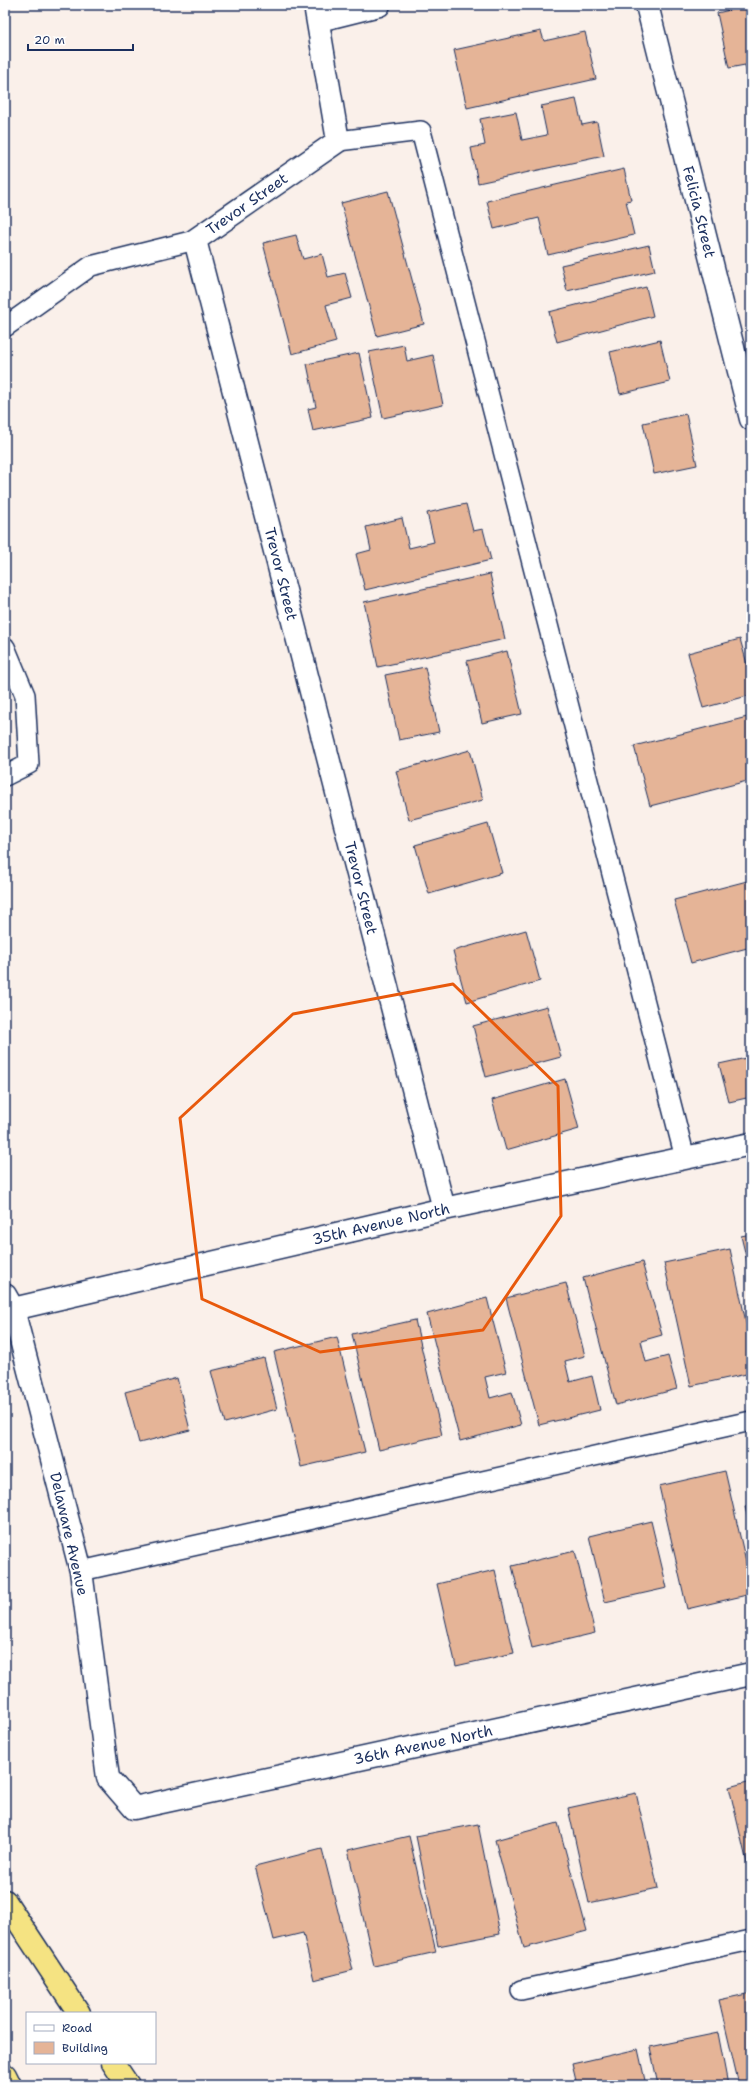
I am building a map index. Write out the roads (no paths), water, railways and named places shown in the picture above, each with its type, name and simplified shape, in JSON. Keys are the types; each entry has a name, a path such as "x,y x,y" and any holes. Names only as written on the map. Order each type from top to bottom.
{"highway":[{"path":"5,1902 78,2012"},
{"path":"114,2064 128,2085"},
{"path":"5,2075 10,2085"}],"street":[{"path":"338,141 317,13 379,5"},
{"name":"Felicia Street","path":"647,5 751,419"},
{"name":"Trevor Street","path":"338,141 195,240 444,1209"},
{"name":"35th Avenue North","path":"9,1302 751,1144"},
{"name":"Delaware Avenue","path":"9,1302 81,1572 108,1778"},
{"name":"36th Avenue North","path":"108,1778 134,1808 751,1674"}],"lane":[{"path":"338,141 421,131 685,1158"},
{"path":"5,327 91,266 195,240"},
{"path":"5,647 25,695 29,764 5,776"},
{"path":"81,1572 751,1421"},
{"path":"521,1990 751,1940"}]}
